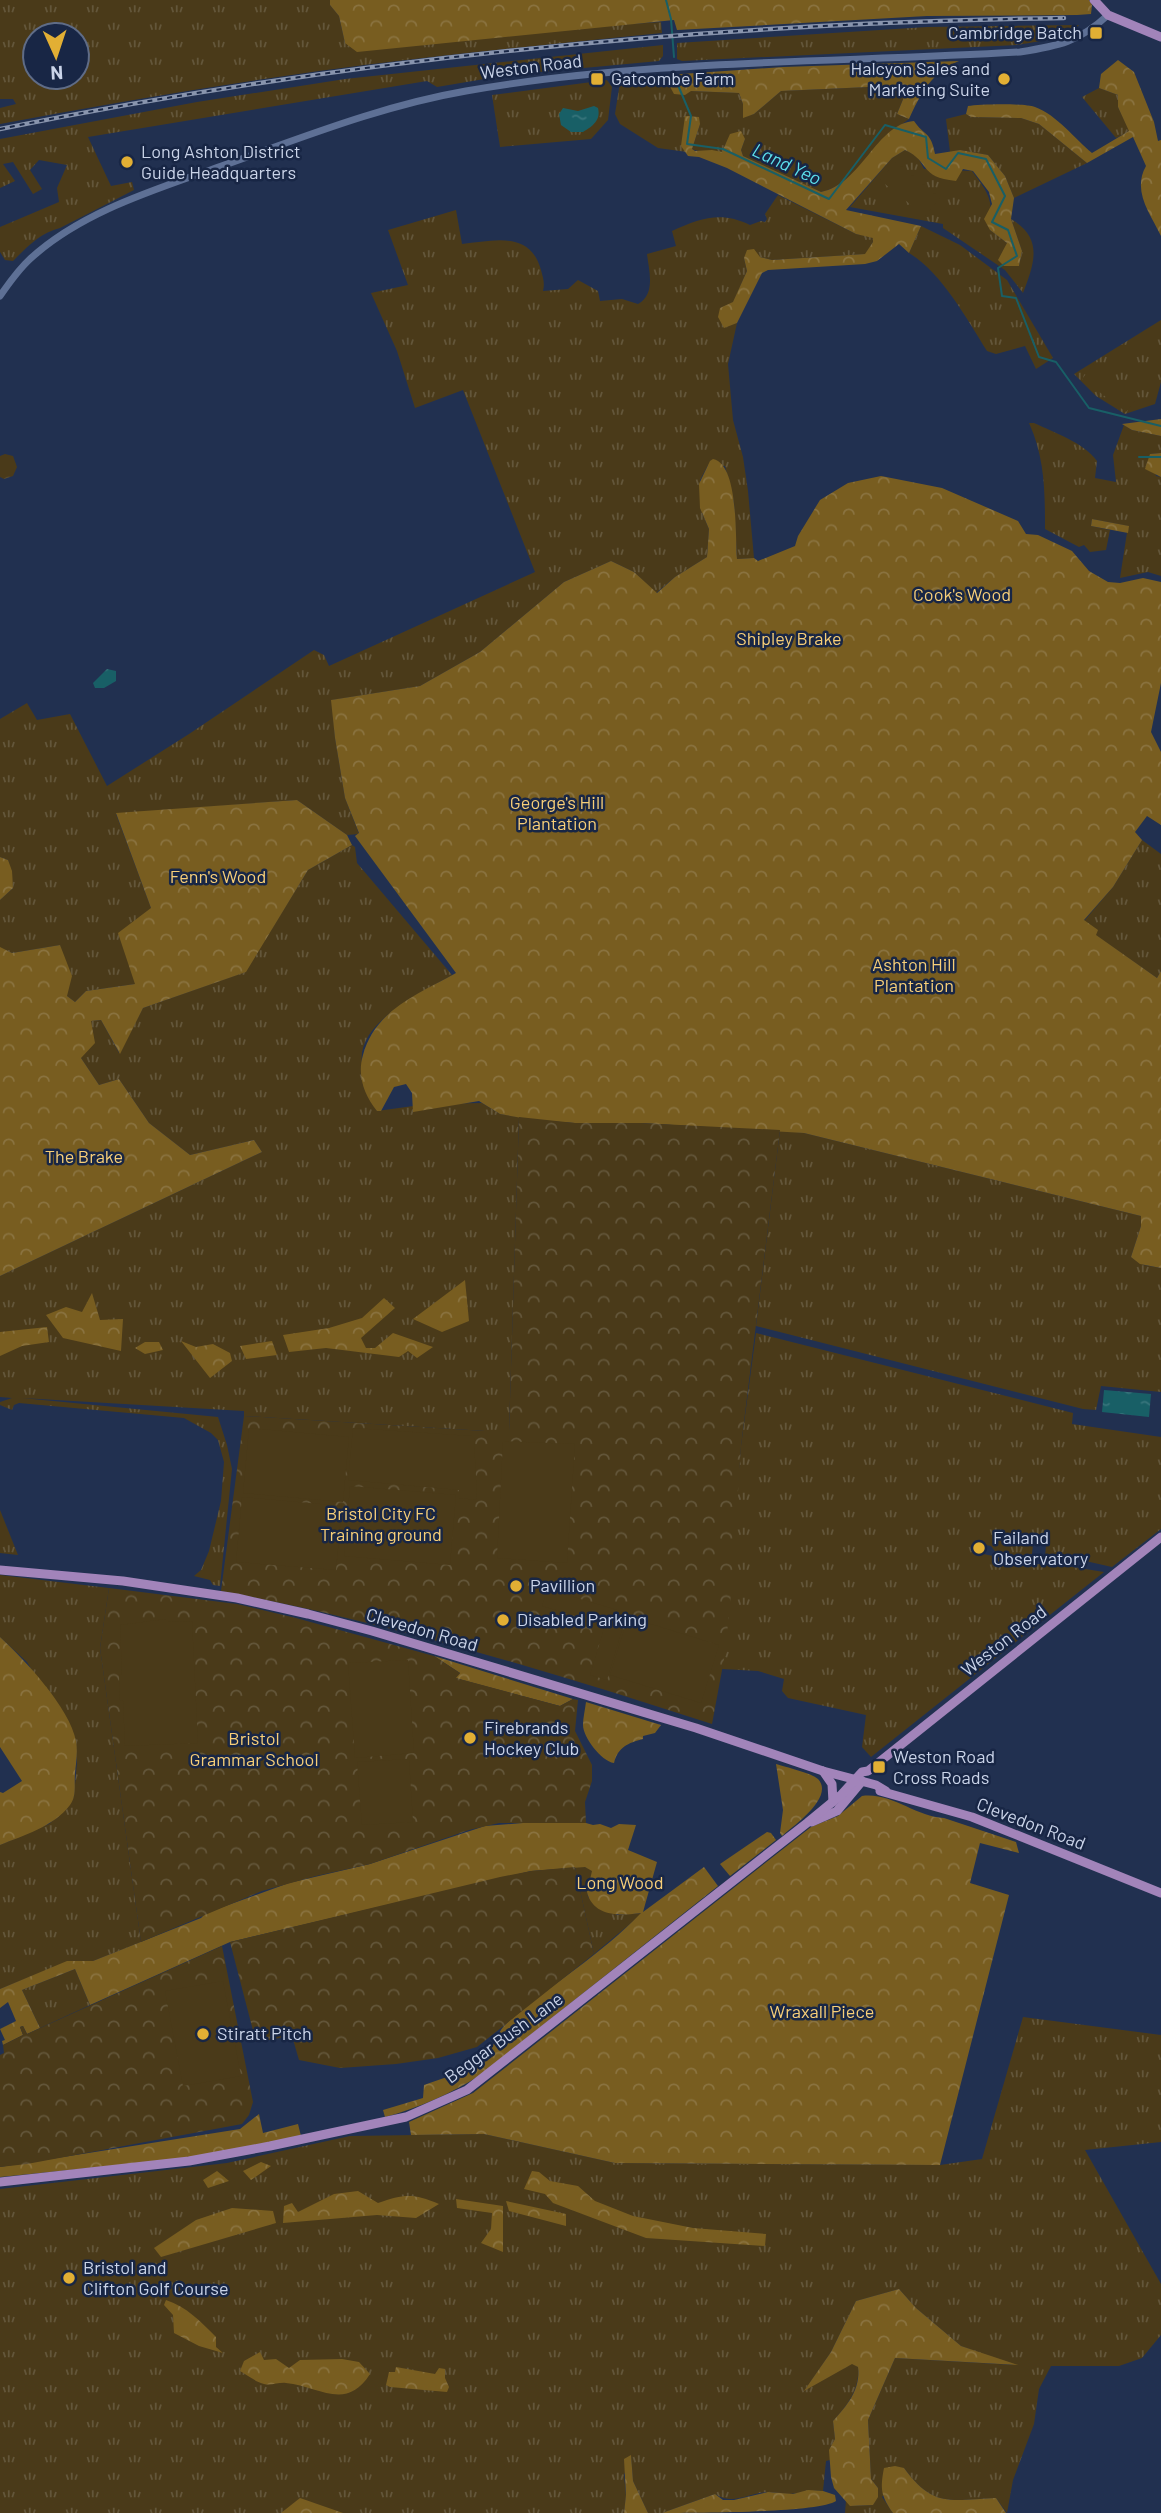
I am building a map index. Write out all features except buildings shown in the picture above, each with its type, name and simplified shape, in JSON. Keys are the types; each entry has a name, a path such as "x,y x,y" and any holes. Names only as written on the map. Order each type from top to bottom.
{"main road":[{"path":"1094,0 1108,15 1161,37"},
{"name":"Weston Road","path":"857,1782 868,1770 1161,1537"},
{"name":"Clevedon Road","path":"0,1570 136,1583 237,1598 372,1631 667,1719 823,1771 835,1778 857,1782 972,1817 1161,1894"},
{"path":"823,1771 832,1784 833,1802"},
{"name":"Beggar Bush Lane","path":"0,2182 189,2161 406,2117 467,2090 857,1782"},
{"name":"Beggar Bush Lane","path":"807,1823 837,1811 857,1782"}],"street":[{"name":"Weston Road","path":"0,296 29,260 90,219 142,195 328,128 418,102 505,85 664,68 1020,52 1069,42 1086,34 1108,15"}],"green space":[{"path":"0,0 330,0 330,5 339,16 345,43 661,22 662,33 319,71 0,124 0,108 16,104 13,99 0,99"},
{"path":"330,0 1089,0 1092,5 1091,14 1077,15 927,16 677,30 674,20 357,52 345,43 339,16 330,5"},
{"path":"1079,25 1059,37 1017,45 682,61 677,59 677,43 927,27"},
{"path":"663,45 663,56 659,61 508,75 437,87 427,81 88,137 111,186 132,182 134,190 46,233 13,261 5,260 0,252 0,227 59,202 57,188 67,165 39,160 30,170 42,189 33,194 13,162 3,164 15,181 0,188 0,139 197,102 345,79"},
{"path":"1118,60 1134,72 1154,122 1158,141 1161,140 1161,236 1144,202 1141,184 1146,166 1133,137 1087,163 1039,124 1021,118 971,117 966,114 968,106 974,105 1012,104 1035,107 1058,121 1092,153 1129,131 1118,107 1118,95 1099,88 1101,74"},
{"path":"959,61 934,78 909,119 897,114 904,97 904,88 890,86 781,91 754,114 743,118 743,104 739,93 691,91 685,95 674,94 667,75 783,67"},
{"path":"667,75 668,83 691,91 739,93 743,104 743,117 754,114 781,91 890,86 905,88 897,114 909,119 855,172 844,181 821,192 743,156 741,150 745,139 726,143 722,153 692,149 700,124 687,152 658,148 620,124 615,114 620,82 623,79"},
{"path":"607,80 612,87 608,120 591,139 500,147 492,95"},
{"path":"1099,88 1118,95 1118,107 1130,131 1116,138 1082,97"},
{"path":"966,114 971,117 1021,118 1039,124 1087,163 1014,198 1005,176 988,155 960,150 950,152 946,119"},
{"path":"685,116 699,117 700,124 692,149 695,151 722,152 730,134 741,131 745,139 741,150 743,156 821,192 835,187 847,178 889,132 914,121 929,137 935,154 960,150 988,155 1005,176 1014,198 1011,219 1022,251 1019,266 1004,266 998,260 1007,243 990,230 984,219 992,204 989,192 973,171 963,169 956,181 944,179 930,173 919,159 905,150 892,158 846,210 921,226 909,253 899,244 877,261 865,264 768,270 762,273 737,323 724,328 718,317 720,308 733,302 747,271 744,258 747,250 754,249 760,257 772,260 865,254 873,238 856,234 727,168 699,157 688,156 681,146"},
{"path":"905,150 917,156 924,169 972,171 989,198 990,230 1007,243 1004,266 1019,266 1022,251 1011,219 1028,234 1034,251 1031,271 1023,293 1005,270 943,228 943,224 850,207 892,158"},
{"path":"896,162 940,198 925,216 880,180"},
{"path":"778,195 856,234 873,237 873,242 866,254 772,260 760,257 744,258 747,271 733,303 720,309 724,327 737,323 728,364 733,420 743,457 748,491 754,558 737,559 734,502 725,466 708,465 700,480 702,513 709,529 707,557 675,577 656,593 634,572 611,561 564,582 480,652 420,686 332,700 345,798 359,834 347,835 297,800 116,814 151,908 135,984 86,991 75,1002 67,996 60,945 12,953 0,948 0,900 13,888 8,860 0,857 0,719 27,703 37,720 70,714 107,786 314,650 324,655 329,666 535,572 463,390 415,408 397,351 371,293 408,285 388,230 456,210 462,244 498,240 519,243 536,257 544,283 543,291 568,289 578,280 598,291 600,301 622,299 638,304 644,300 649,288 647,254 676,246 672,231 720,217 750,225 765,222 765,214"},
{"path":"921,226 960,245 1007,280 1053,358 1036,369 1025,346 996,354 987,351 942,284 921,261 909,253"},
{"path":"1161,320 1161,382 1155,404 1125,414 1096,396 1074,374"},
{"path":"1094,364 1138,397 1126,412 1082,379"},
{"path":"1161,419 1161,436 1132,430 1122,424"},
{"path":"1029,423 1059,434 1084,448 1097,461 1095,478 1116,482 1113,455 1124,425 1132,430 1161,436 1161,453 1150,454 1156,476 1161,477 1161,576 1148,572 1120,578 1128,526 1092,519 1091,526 1110,530 1106,550 1090,552 1084,545 1079,547 1045,529 1041,462"},
{"path":"1161,453 1161,477 1145,469 1150,454"},
{"path":"0,456 13,456 17,467 13,476 4,479 0,477"},
{"path":"713,459 721,464 731,487 737,559 754,558 758,561 795,546 798,536 820,500 848,483 881,476 942,488 1018,521 1026,534 1038,535 1072,551 1089,571 1108,582 1120,583 1143,578 1161,582 1161,683 1151,732 1161,752 1161,825 1147,816 1135,832 1142,840 1113,887 1084,920 1098,930 1096,935 1157,978 1161,971 1161,1268 1140,1264 1131,1257 1141,1226 1141,1216 804,1133 641,1123 533,1120 500,1114 479,1101 413,1112 412,1093 406,1084 394,1087 381,1111 377,1111 368,1098 361,1077 361,1062 377,1026 413,996 456,973 355,836 359,833 345,798 331,700 420,686 480,652 564,582 611,561 634,572 657,593 675,577 707,557 709,529 700,508 699,484"},
{"path":"1092,519 1129,526 1128,533 1091,526"},
{"path":"297,800 347,835 352,845 308,870 246,972 143,1008 120,1054 101,1020 91,1021 95,1043 81,1058 99,1085 119,1079 149,1123 190,1155 254,1140 262,1152 0,1276 0,947 12,953 60,945 72,976 67,996 75,1002 86,991 135,984 118,933 151,908 116,813"},
{"path":"1142,840 1161,854 1161,971 1157,978 1095,935 1084,921 1113,887"},
{"path":"352,845 355,847 357,863 452,975 394,1010 369,1034 363,1048 362,1063 377,1111 428,1104 482,1103 500,1114 519,1117 509,1431 244,1416 244,1411 22,1398 218,1417 232,1469 220,1586 213,1585 210,1580 194,1576 201,1570 209,1551 221,1501 224,1462 218,1440 184,1418 19,1403 14,1405 12,1410 0,1405 0,1402 12,1398 0,1397 0,1276 262,1152 254,1140 190,1155 149,1123 119,1079 99,1085 81,1058 91,1021 101,1020 119,1053 143,1008 245,972 308,870"},
{"path":"0,857 8,860 13,888 0,900"},
{"name":"Bristol City FC Training ground","path":"519,1117 575,1123 641,1123 780,1130 741,1446 725,1654 712,1724 407,1633 221,1591 244,1416 509,1431"},
{"path":"780,1130 804,1133 1141,1216 1141,1226 1131,1257 1144,1265 1161,1268 1161,1392 1101,1386 1096,1410 1083,1409 756,1326"},
{"path":"465,1280 469,1321 442,1332 413,1319"},
{"path":"92,1293 100,1320 123,1319 121,1351 63,1338 46,1315 66,1307 82,1312"},
{"path":"384,1298 395,1308 361,1338 366,1348 375,1348 393,1333 433,1347 417,1358 408,1351 399,1357 326,1348 289,1352 283,1335 329,1328 362,1318"},
{"path":"47,1327 49,1342 22,1346 0,1356 0,1332"},
{"path":"756,1333 1073,1413 1072,1424 1161,1437 1161,1529 1112,1567 1059,1555 1045,1557 1046,1545 1033,1544 1032,1554 1027,1554 1025,1559 997,1554 991,1546 976,1543 972,1551 979,1553 1025,1563 1104,1572 871,1757 862,1747 866,1715 788,1698 782,1691 784,1679 758,1671 722,1669 741,1446"},
{"path":"181,1341 196,1347 213,1344 230,1353 232,1361 210,1378"},
{"path":"272,1341 277,1355 246,1359 240,1346"},
{"path":"145,1342 159,1342 163,1350 145,1354 135,1348"},
{"path":"249,1428 349,1437 343,1502 243,1493"},
{"path":"353,1428 472,1436 477,1500 459,1498 459,1490 348,1480"},
{"path":"503,1441 575,1444 567,1563 497,1558"},
{"name":"Bristol City FC Training ground","path":"350,1486 456,1495 450,1565 344,1556"},
{"path":"242,1497 342,1506 336,1570 236,1562"},
{"path":"0,1510 18,1555 0,1553"},
{"path":"0,1575 109,1588 100,1648 141,1942 93,1961 67,1962 0,1989 0,1845 49,1824 66,1809 74,1796 77,1762 76,1743 27,1662 0,1637"},
{"name":"Bristol Grammar School","path":"109,1588 237,1604 296,1618 434,1656 460,1673 456,1678 560,1706 573,1699 578,1700 575,1731 592,1765 592,1781 585,1802 586,1823 499,1823 469,1830 370,1864 262,1891 141,1942 100,1648"},
{"path":"547,1589 627,1613 607,1680 590,1675 605,1625 542,1606"},
{"path":"628,1617 719,1645 701,1703 610,1675"},
{"path":"166,1619 170,1622 192,1621 198,1743 125,1746 123,1701 120,1700 120,1625"},
{"path":"0,1637 56,1699 72,1728 77,1749 74,1794 70,1805 47,1825 0,1845 0,1792 3,1793 22,1781 0,1747"},
{"path":"434,1656 573,1699 560,1706 455,1678 460,1673"},
{"path":"408,1660 414,1753 355,1758 348,1663"},
{"path":"586,1702 661,1725 655,1733 643,1736 643,1739 624,1747 614,1763 598,1753 586,1736 583,1725"},
{"path":"409,1759 413,1822 362,1825 357,1762"},
{"path":"776,1764 815,1777 822,1786 817,1802 782,1836 780,1833 783,1810"},
{"name":"Wraxall Piece","path":"862,1796 883,1798 923,1814 944,1818 1016,1842 1019,1853 980,1843 970,1883 1009,1895 940,2165 615,2163 484,2134 411,2135 409,2122 473,2093 811,1827 838,1816"},
{"name":"Long Wood","path":"547,1821 600,1824 611,1828 619,1824 636,1825 628,1850 657,1862 643,1912 704,1867 718,1886 480,2075 422,2105 385,2117 383,2110 423,2098 424,2085 460,2072 485,2057 507,2023 610,1942 641,1913 609,1913 595,1906 587,1892 592,1871 585,1867 531,1871 230,1942 90,2005 75,1969 22,1990 40,2028 27,2034 23,2026 20,2027 23,2035 3,2045 2,2041 5,2040 0,2029 16,2021 8,2002 0,2008 0,1989 67,1961 93,1961 201,1918 206,1913 289,1883 370,1864 485,1826"},
{"path":"767,1832 776,1840 730,1876 720,1864"},
{"path":"575,1867 593,1870 587,1888 588,1897 617,1915 643,1913 594,1954"},
{"path":"575,1867 594,1954 477,2047 438,2058 340,2068 299,2060 292,2036 256,2042 230,1942 500,1877"},
{"path":"222,1946 253,2102 249,2115 242,2124 0,2167 0,2055 4,2053 3,2045 23,2035 20,2027 23,2026 27,2034"},
{"path":"75,1969 90,2005 40,2028 22,1990"},
{"name":"Stiratt Pitch","path":"223,1981 241,2076 183,2086 165,1991"},
{"path":"1023,2017 1161,2035 1161,2142 1085,2150 1161,2284 1161,2335 1142,2358 1119,2366 1051,2366 1039,2389 1034,2424 1013,2480 1007,2513 996,2498 954,2500 934,2496 914,2481 904,2468 882,2497 893,2513 845,2513 846,2500 851,2506 873,2505 878,2488 871,2479 868,2420 895,2358 1014,2365 961,2346 916,2308 899,2289 856,2301 831,2352 805,2390 852,2363 858,2367 857,2383 852,2397 833,2421 835,2439 830,2450 830,2460 826,2461 823,2491 790,2494 768,2492 734,2499 715,2494 662,2513 648,2513 633,2481 631,2456 624,2475 624,2513 0,2513 0,2189 227,2163 350,2136 484,2134 615,2163 940,2165 982,2159"},
{"path":"259,2114 263,2133 298,2124 301,2136 209,2156 0,2177 0,2167 240,2129"},
{"path":"261,2162 271,2166 251,2180 243,2171"},
{"path":"217,2171 229,2181 208,2188 203,2180"},
{"path":"532,2171 539,2172 550,2181 578,2186 595,2201 633,2216 693,2228 766,2234 765,2246 646,2238 553,2203 545,2194 524,2189"},
{"path":"358,2191 378,2203 408,2196 439,2204 416,2218 377,2215 283,2223 284,2206 292,2203 298,2212 334,2194"},
{"path":"456,2199 503,2206 503,2252 481,2243 491,2229 492,2213 457,2208"},
{"path":"506,2201 566,2214 566,2226 509,2211"},
{"path":"232,2208 273,2211 276,2223 161,2257 154,2248 196,2220"},
{"path":"899,2289 916,2308 961,2346 1018,2365 895,2358 868,2420 871,2479 878,2488 878,2497 873,2505 850,2506 834,2488 829,2450 835,2439 833,2421 855,2390 858,2367 852,2364 804,2391 831,2352 856,2301"},
{"path":"166,2300 180,2306 199,2320 216,2337 216,2347 223,2353 199,2346 174,2333 173,2315 164,2305"},
{"path":"260,2352 264,2360 276,2359 289,2368 300,2360 342,2359 359,2362 370,2374 361,2385 342,2394 331,2394 286,2383 264,2384 240,2371 244,2361"},
{"path":"396,2367 435,2374 439,2368 445,2369 449,2387 447,2392 390,2387 386,2385 389,2372 395,2372"},
{"path":"631,2455 633,2481 648,2513 624,2513 624,2459"},
{"path":"884,2468 904,2468 914,2481 934,2496 954,2500 996,2498 1006,2513 893,2513 882,2492 882,2482"},
{"path":"808,2490 835,2495 836,2501 825,2505 782,2510 662,2513 715,2494 723,2500 734,2500 768,2492 793,2494"},
{"path":"300,2498 343,2513 281,2513"}],"water":[{"path":"594,106 599,112 597,119 583,132 571,132 561,125 559,114 563,108 578,111"},
{"path":"107,669 116,671 116,681 104,688 95,688 93,683"},
{"path":"1104,1390 1151,1394 1149,1417 1102,1412"}],"waterway":[{"name":"Land Yeo","path":"666,0 671,19 674,57"},
{"name":"Land Yeo","path":"675,78 691,116 687,144 723,149 829,199 885,125 926,137 928,158 946,169 958,153 986,159 1005,196 992,222 1008,230 1017,256 998,268 1002,296 1016,298 1039,357 1056,362 1089,408 1161,426"},
{"path":"1139,457 1161,457"}],"railway":[{"path":"0,129 264,82 530,49 797,27 1064,18"}],"place":[{"name":"Cambridge Batch","path":"1096,33"},
{"name":"Gatcombe Farm","path":"597,79"},
{"name":"Halcyon Sales and Marketing Suite","path":"1004,79"},
{"name":"Long Ashton District Guide Headquarters","path":"127,162"},
{"name":"Failand Observatory","path":"979,1548"},
{"name":"Pavillion","path":"516,1586"},
{"name":"Disabled Parking","path":"503,1620"},
{"name":"Firebrands Hockey Club","path":"470,1738"},
{"name":"Weston Road Cross Roads","path":"879,1767"},
{"name":"Stiratt Pitch","path":"203,2034"},
{"name":"Bristol and Clifton Golf Course","path":"69,2278"}],"park label":[{"name":"Cook's Wood","path":"962,595"},
{"name":"Shipley Brake","path":"789,639"},
{"name":"George's Hill Plantation","path":"557,813"},
{"name":"Fenn's Wood","path":"218,877"},
{"name":"Ashton Hill Plantation","path":"914,975"},
{"name":"The Brake","path":"84,1157"}]}
